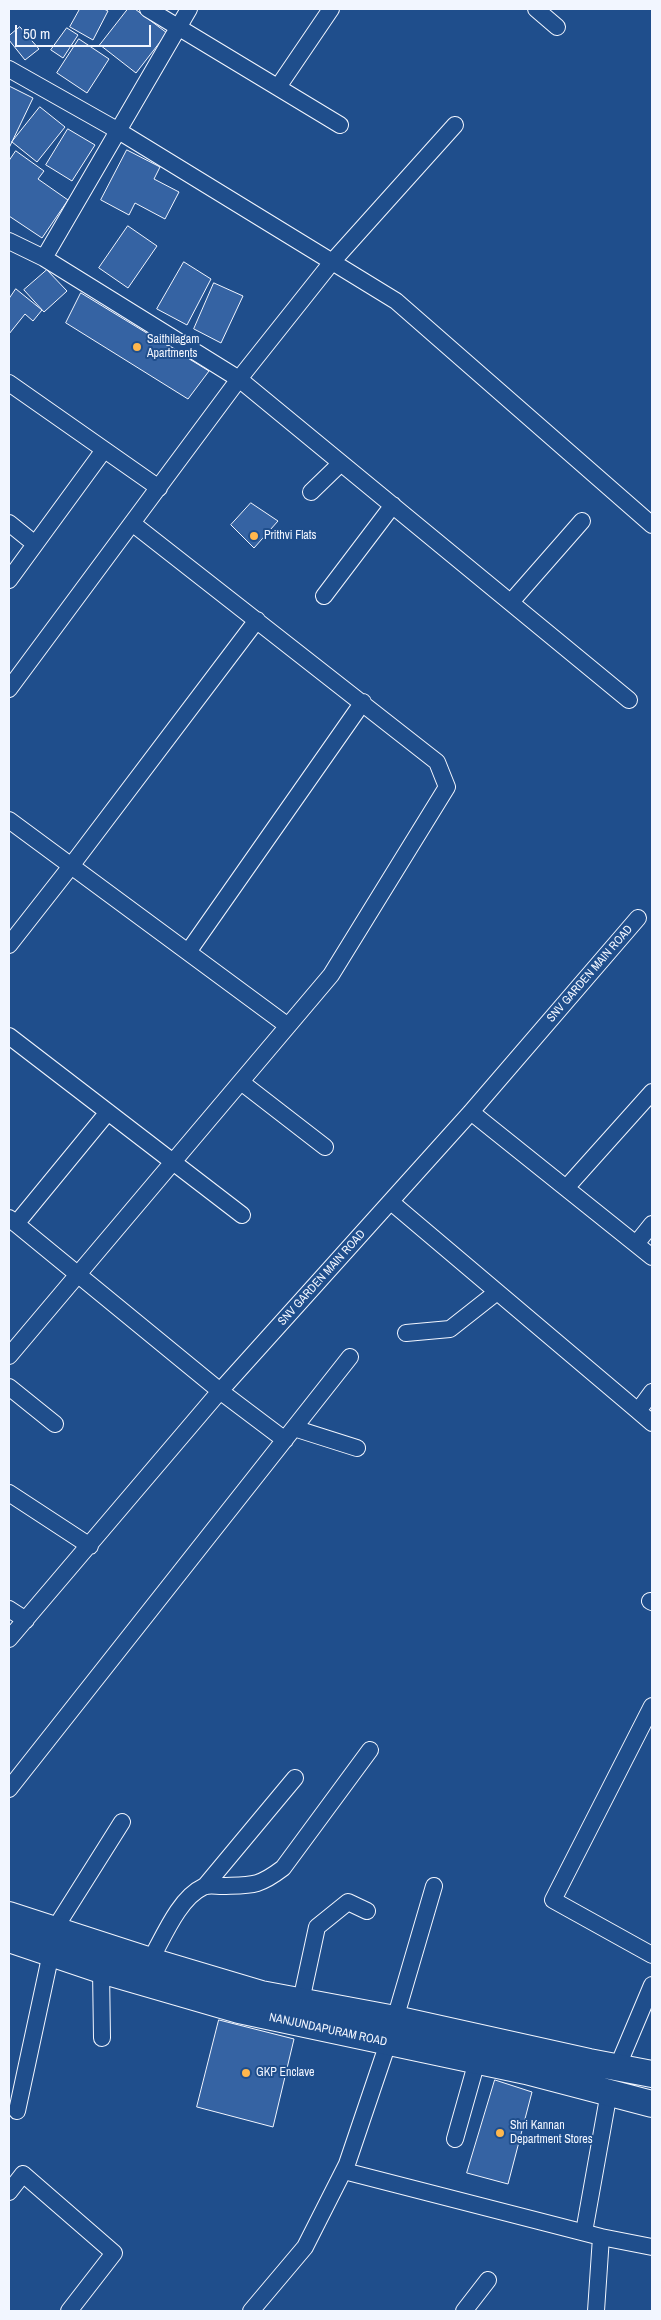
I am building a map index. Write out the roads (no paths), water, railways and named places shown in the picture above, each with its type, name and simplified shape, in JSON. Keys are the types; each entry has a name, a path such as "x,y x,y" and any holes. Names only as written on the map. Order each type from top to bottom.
{"main road":[{"name":"NANJUNDAPURAM ROAD","path":"9,1915 101,1970 239,2010 391,2031 617,2068 651,2070"},
{"name":"NANJUNDAPURAM ROAD","path":"9,1939 53,1942 150,1961 261,1994 301,2001 477,2061 645,2102"}],"street":[{"path":"148,9 340,126"},
{"path":"44,258 117,130 190,9"},
{"path":"278,87 331,9"},
{"path":"536,9 557,27"},
{"path":"9,69 117,130 396,301 652,525"},
{"path":"9,689 239,379 332,262 455,125"},
{"path":"12,248 44,258 239,379 629,700"},
{"path":"9,383 158,488"},
{"path":"9,580 104,450"},
{"path":"311,492 341,463"},
{"path":"324,596 393,505"},
{"path":"511,602 582,521"},
{"path":"9,523 35,544"},
{"path":"9,1356 331,975 447,787 437,762 363,702 132,523"},
{"path":"9,945 257,620"},
{"path":"188,952 363,702"},
{"path":"9,820 288,1026"},
{"name":"SNV GARDEN MAIN ROAD","path":"9,1640 220,1391 471,1112 638,918"},
{"path":"9,1036 242,1215"},
{"path":"242,1082 325,1147"},
{"path":"566,1188 652,1092"},
{"path":"108,1112 12,1221 220,1391 289,1434 358,1448"},
{"path":"471,1112 652,1257"},
{"path":"391,1202 652,1422"},
{"path":"636,1244 652,1224"},
{"path":"406,1333 450,1329 497,1292"},
{"path":"9,1789 350,1357"},
{"path":"9,1387 55,1424"},
{"path":"638,1411 652,1392"},
{"path":"9,1493 90,1546"},
{"path":"9,1609 26,1620"},
{"path":"652,1706 553,1900 652,1954"},
{"path":"205,1886 256,1885 266,1881 283,1868 370,1750"},
{"path":"150,1961 184,1902 205,1886 295,1778"},
{"path":"17,2111 53,1942 122,1822"},
{"path":"251,2311 305,2247 344,2171 391,2031 434,1886"},
{"path":"301,2001 317,1927 348,1902 366,1911"},
{"path":"101,1970 102,2038"},
{"path":"617,2068 652,1985"},
{"path":"455,2139 477,2061"},
{"path":"645,2102 651,2070"},
{"path":"584,2232 609,2092"},
{"path":"344,2171 601,2237 652,2247"},
{"path":"9,2192 23,2174 114,2254 68,2311"},
{"path":"596,2311 601,2237"},
{"path":"465,2311 488,2280"}],"place":[{"name":"Saithilagam Apartments","path":"137,347"},
{"name":"Prithvi Flats","path":"254,536"},
{"name":"GKP Enclave","path":"246,2073"},
{"name":"Shri Kannan Department Stores","path":"500,2133"}]}
